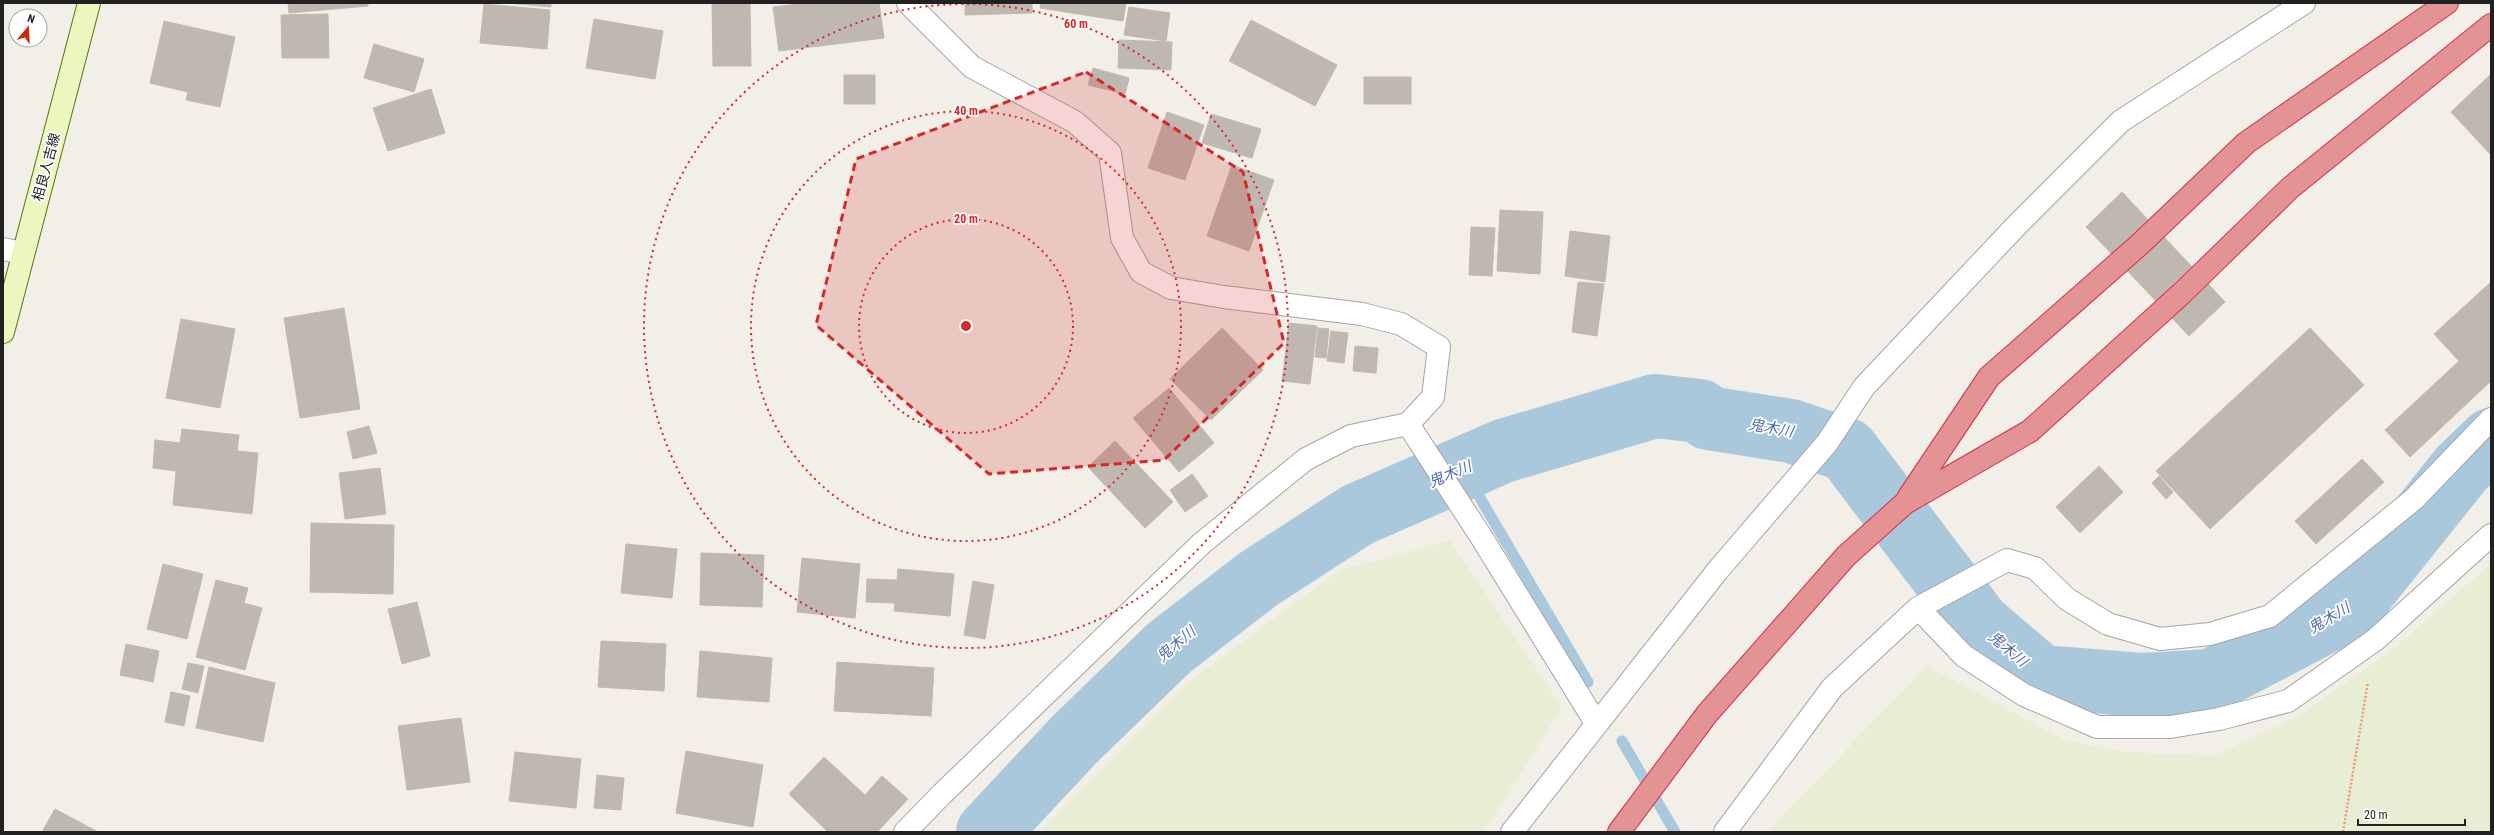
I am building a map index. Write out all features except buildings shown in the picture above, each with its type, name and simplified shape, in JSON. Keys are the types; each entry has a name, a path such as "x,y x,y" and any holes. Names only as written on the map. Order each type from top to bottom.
{"highway":[{"path":"1905,503 1989,377 2139,245 2246,143 2447,3"},
{"path":"1619,832 1712,708 1846,556 1905,503 2030,431 2181,294 2290,188 2491,25"}],"main road":[{"name":"相良人吉線","path":"3,332 13,251 89,3"}],"street":[{"path":"905,832 942,794 1202,542 1306,459 1351,436 1409,425 1433,397 1439,347 1394,322 1362,314 1224,297 1171,288 1141,272 1122,238 1110,153 1076,122 972,67 908,3"},
{"path":"1512,832 1596,723 1718,570 1827,443 1864,386 2028,214 2121,121 2304,3"},
{"path":"1725,832 1832,688 1918,608 2007,560 2035,568 2067,598 2108,624 2160,639 2210,634 2270,616 2414,499 2491,420"},
{"path":"1409,425 1480,535 1596,723"},
{"path":"1918,608 1964,656 2024,695 2097,727 2170,727 2219,719 2288,701 2374,640 2491,535"}],"path":[{"path":"2343,832 2374,640"}],"highlighted area":[{"path":"1086,72 1243,172 1284,343 1164,460 989,474 816,325 856,159"}],"green space":[{"path":"1450,541 1562,707 1484,832 1039,832 1191,680 1340,570"},
{"path":"2491,564 2491,832 1767,832 1927,666 2064,740 2127,752 2213,756 2296,718 2393,649"}],"waterway":[{"name":"鬼木川","path":"988,832 1074,740 1169,648 1257,580 1357,515 1503,451 1655,406 1700,411 1708,418 1791,431 1847,450 1979,624 2041,677 2142,685 2211,681 2349,609 2461,469 2491,440"},
{"path":"1463,469 1588,682"},
{"path":"1622,741 1675,832"}]}
